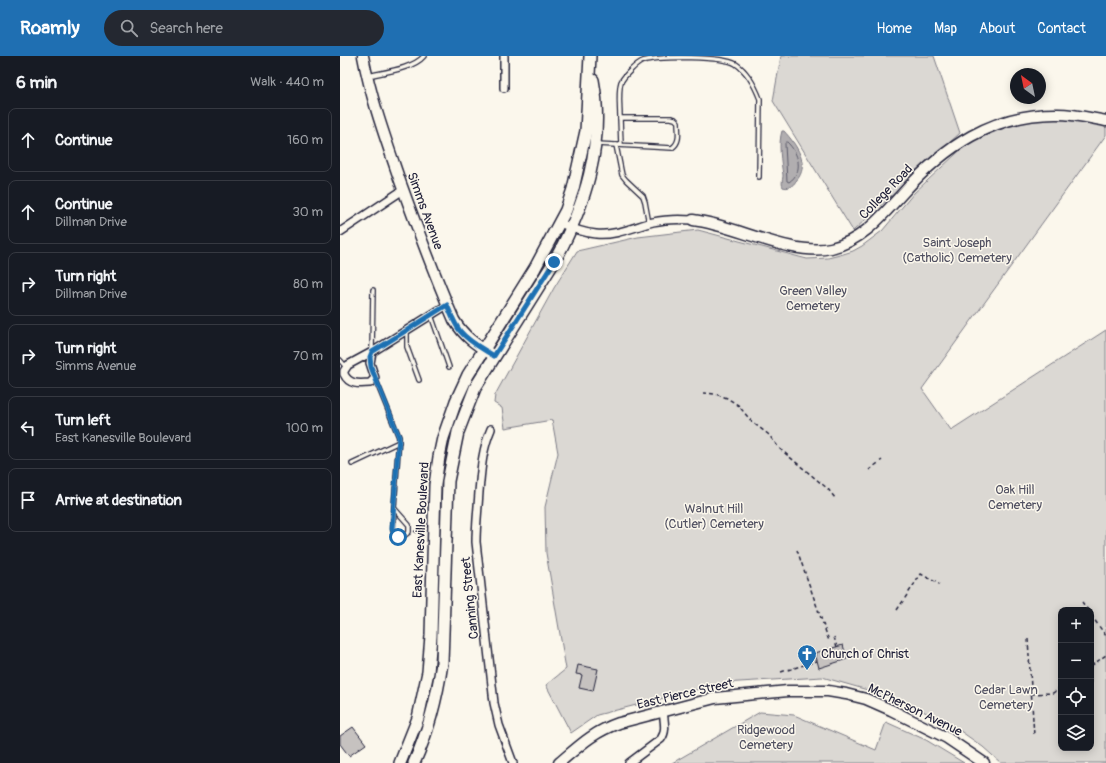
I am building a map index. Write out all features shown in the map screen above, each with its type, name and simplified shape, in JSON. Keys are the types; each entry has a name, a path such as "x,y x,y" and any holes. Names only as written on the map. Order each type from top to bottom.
{"main road":[{"name":"East Kanesville Boulevard","path":"414,763 432,718 439,688 442,663 447,493 452,458 458,432 475,388 554,262 583,201 589,182 596,144 597,106 590,61"},
{"name":"East Kanesville Boulevard","path":"400,763 418,718 426,690 431,636 434,502 439,457 448,423 456,401 468,376 483,349 535,268 560,224 571,196 586,131 590,61"}],"street":[{"name":"Simms Avenue","path":"363,56 367,76 385,138 419,234 447,305 454,320 467,338 494,356"},
{"path":"504,56 504,88"},
{"name":"College Road","path":"560,224 595,234 605,234 616,233 649,224 678,219 693,220 710,222 799,248 820,250 832,248 854,240 877,222 912,183 937,160 964,140 989,126 1008,120 1043,115 1074,115 1106,121"},
{"path":"340,232 403,190"},
{"path":"372,352 370,363 376,378 370,383 360,384 350,382 342,375 346,367 447,305"},
{"name":"Canning Street","path":"492,429 487,439 482,457 476,542 494,703 499,725 513,763"},
{"name":"East Pierce Street","path":"559,763 586,739 599,731 618,723 716,698 814,690 854,696"},
{"name":"McPherson Avenue","path":"854,696 866,699 928,728 962,747 984,763"},
{"path":"629,763 664,735 665,730 663,711"}],"lane":[{"path":"367,76 407,66 422,59 424,56"},
{"path":"649,224 643,196 622,175 618,145 620,87 626,74 641,61 662,57 722,59 735,63 748,76 760,99 759,177"},
{"path":"596,144 672,148 677,144 679,139 678,122 675,119 620,118"},
{"path":"372,352 373,290"},
{"path":"431,315 448,367"},
{"path":"407,330 407,347 419,380"},
{"path":"340,360 346,367"},
{"path":"376,378 398,431 399,442 392,529 398,537 404,536 409,529 407,521 394,508"},
{"path":"352,464 399,442"}],"path":[{"path":"704,393 715,394 738,405 752,422 768,434 780,449 828,489 835,498"},
{"path":"869,470 882,460"},
{"path":"409,529 427,537"},
{"path":"798,550 829,641"},
{"path":"897,610 921,574 939,584"},
{"path":"1082,602 1086,607"},
{"path":"1094,619 1106,636"},
{"path":"834,637 837,647"},
{"path":"1028,639 1034,736"},
{"path":"1094,664 1106,655"},
{"path":"781,672 817,660"},
{"path":"1031,694 1053,693 1058,689"}],"green space":[{"path":"781,56 934,56 960,133 853,231 773,101"},
{"path":"1059,114 1106,122 1106,135 922,389 951,430 1106,330 1106,763 1001,763 983,747 949,723 898,700 822,677 723,683 597,715 571,733 546,685 566,669 546,553 545,507 558,453 552,420 505,428 502,408 494,403 495,395 554,288 577,251 638,237 698,230 807,259 828,258 853,251 882,231 914,193 983,129"},
{"name":"Ridgewood Cemetery","path":"760,712 794,715 876,750 886,722 926,740 964,763 672,763"}],"water":[{"path":"782,131 784,131 797,148 802,162 800,175 790,187 787,188 783,187 782,184 783,175 780,147"}],"building":[{"path":"843,645 847,659 819,668 815,653"},
{"path":"578,665 598,669 593,691 579,688 582,675 576,674"},
{"path":"353,727 366,744 349,756 340,744 340,736"}],"place":[{"name":"Church of Christ","path":"807,671"}],"route":[{"path":"398,537 392,529 399,437 398,431 371,367 370,357 372,352 447,305 454,320 467,338 494,356 554,262"}],"park label":[{"name":"Saint Joseph (Catholic) Cemetery","path":"957,250"},
{"name":"Green Valley Cemetery","path":"813,298"},
{"name":"Oak Hill Cemetery","path":"1015,498"},
{"name":"Walnut Hill (Cutler) Cemetery","path":"714,516"},
{"name":"Cedar Lawn Cemetery","path":"1006,698"}]}
